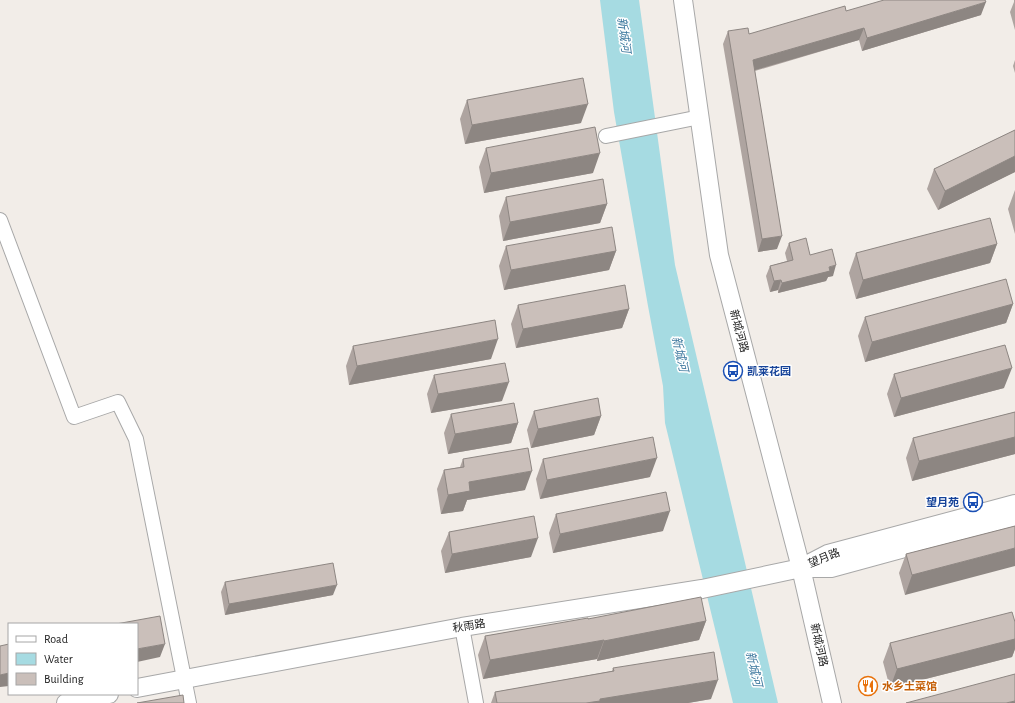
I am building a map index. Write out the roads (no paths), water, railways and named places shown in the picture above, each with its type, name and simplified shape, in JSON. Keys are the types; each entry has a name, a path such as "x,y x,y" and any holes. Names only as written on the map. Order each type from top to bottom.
{"street":[{"name":"新城河路","path":"683,0 719,255 801,568 832,703"},
{"path":"606,136 700,117"},
{"path":"0,220 74,417 118,402 136,439 189,703"},
{"name":"望月路","path":"801,568 828,554 1015,504"},
{"name":"望月路","path":"801,568 831,568 1015,518"},
{"name":"秋雨路","path":"138,688 462,627 702,590 801,568"},
{"path":"462,627 476,703"},
{"path":"66,703 104,695"}],"water":[{"name":"新城河","path":"600,0 639,0 675,265 778,703 733,703 665,423 663,386 614,112"}],"place":[{"name":"凯莱花园","path":"733,371"},
{"name":"望月苑","path":"973,502"},
{"name":"水乡土菜馆","path":"868,686"}]}
